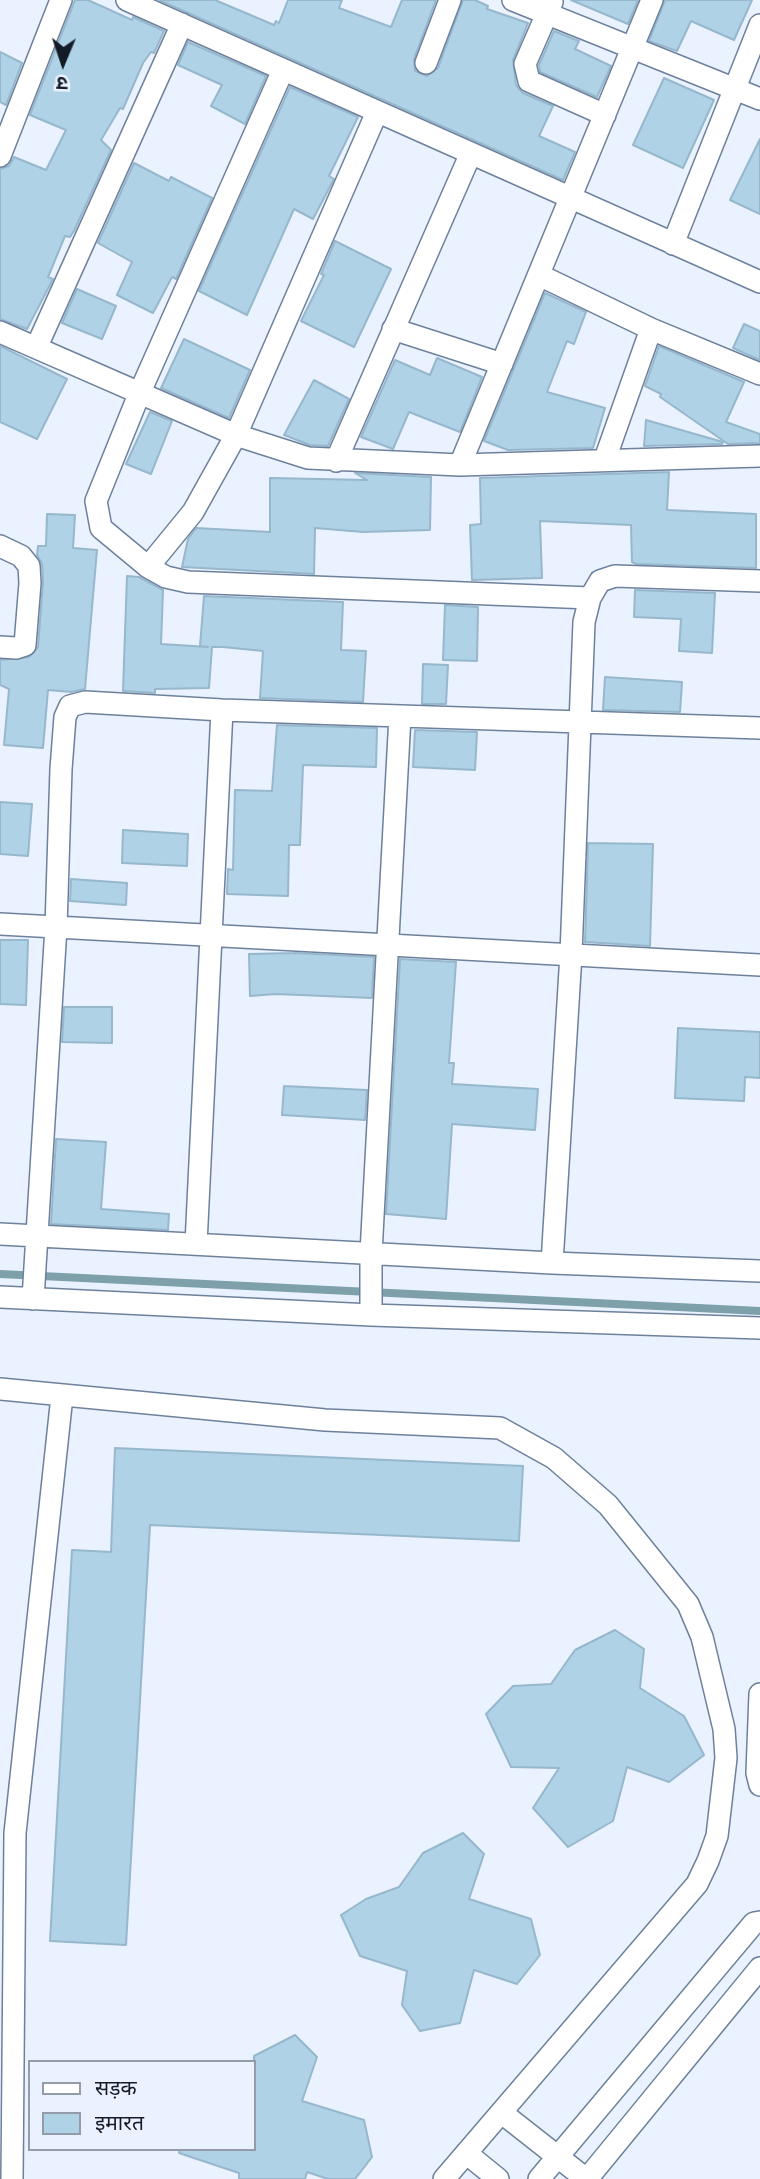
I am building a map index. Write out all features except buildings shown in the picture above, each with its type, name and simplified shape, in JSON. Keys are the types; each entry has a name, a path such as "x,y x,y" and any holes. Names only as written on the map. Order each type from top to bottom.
{"street":[{"path":"0,156 61,0"},
{"path":"127,0 673,244 759,278"},
{"path":"426,63 450,0"},
{"path":"513,0 550,6 634,46 760,99"},
{"path":"460,465 652,0"},
{"path":"550,6 525,64 529,81 605,115"},
{"path":"37,346 182,24"},
{"path":"673,244 760,25"},
{"path":"283,70 140,392 96,501 96,513 101,528 148,567 166,577 188,582 590,598"},
{"path":"148,567 193,512 236,435 377,112"},
{"path":"336,461 471,153"},
{"path":"538,275 652,329 760,374"},
{"path":"393,329 502,364"},
{"path":"606,459 652,329"},
{"path":"0,332 236,435 308,458 460,465 760,456"},
{"path":"0,546 21,556 29,566 30,583 25,645 16,648 0,647"},
{"path":"552,1263 582,722 584,622 590,598 600,581 615,576 760,581"},
{"path":"33,1298 63,743 65,717 70,706 85,702 222,710 760,728"},
{"path":"196,1244 222,710"},
{"path":"371,1301 371,1254 400,716"},
{"path":"0,925 760,965"},
{"path":"0,1234 552,1263 760,1271"},
{"path":"0,1297 371,1301 760,1328"},
{"path":"0,1390 313,1419 500,1428 554,1458 608,1505 643,1544 688,1604 702,1637 725,1748 717,1836 708,1861 697,1884 444,2179"},
{"path":"12,2179 8,1833 62,1396"},
{"path":"760,1694 757,1773 760,1785"},
{"path":"539,2179 754,1923 760,1922"},
{"path":"502,2113 586,2179 760,1968"},
{"path":"466,2153 498,2179"}],"waterway":[{"path":"0,1274 760,1311"}]}
